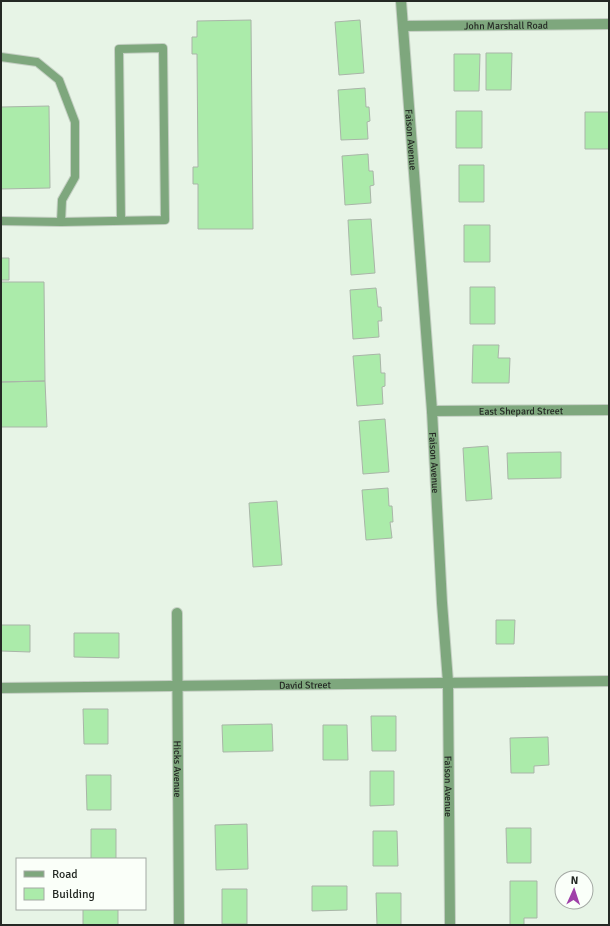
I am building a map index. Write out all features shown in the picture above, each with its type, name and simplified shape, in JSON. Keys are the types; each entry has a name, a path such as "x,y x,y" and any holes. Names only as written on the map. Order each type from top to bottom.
{"street":[{"name":"Faison Avenue","path":"402,1 432,411 442,603 448,682 450,925"},
{"name":"John Marshall Road","path":"403,26 609,24"},
{"name":"East Shepard Street","path":"432,411 609,410"},
{"name":"Hicks Avenue","path":"177,613 180,925"},
{"name":"David Street","path":"1,688 609,681"}],"lane":[{"path":"1,221 61,222 122,221 165,220 163,48 119,48 122,221"},
{"path":"1,57 37,62 59,80 75,122 75,177 62,200 61,222"}],"building":[{"path":"251,20 253,229 198,229 198,184 193,184 193,167 198,167 197,54 192,54 192,37 197,37 197,21"},
{"path":"360,20 364,73 339,75 335,22"},
{"path":"486,53 512,53 511,90 486,90"},
{"path":"454,54 480,54 479,91 454,91"},
{"path":"365,88 366,107 369,107 370,121 367,122 368,139 341,140 338,90"},
{"path":"49,106 50,188 1,189 1,107"},
{"path":"456,111 482,111 482,148 456,148"},
{"path":"585,112 609,112 609,149 585,149"},
{"path":"368,154 369,171 373,171 374,185 370,186 371,203 345,205 342,156"},
{"path":"459,165 484,165 484,202 459,202"},
{"path":"371,219 375,273 351,275 348,220"},
{"path":"464,225 490,225 490,262 464,262"},
{"path":"1,258 9,258 9,280 1,280"},
{"path":"1,282 44,282 45,381 1,382"},
{"path":"470,287 495,287 495,324 470,324"},
{"path":"376,288 378,307 381,307 382,321 378,321 379,337 353,339 350,290"},
{"path":"473,345 499,345 498,358 510,358 509,383 472,383"},
{"path":"380,354 381,373 385,373 385,386 382,387 383,404 357,406 353,356"},
{"path":"45,381 47,427 1,427 1,382"},
{"path":"385,419 389,472 363,474 359,421"},
{"path":"488,446 492,499 466,501 463,448"},
{"path":"561,452 561,478 508,479 507,453"},
{"path":"388,488 389,506 392,506 393,522 390,522 392,538 366,540 362,490"},
{"path":"277,501 282,565 253,567 249,503"},
{"path":"496,620 515,620 514,644 496,644"},
{"path":"1,625 30,625 30,652 1,651"},
{"path":"74,633 119,633 119,658 74,657"},
{"path":"83,709 108,709 108,744 84,744"},
{"path":"371,716 396,716 396,751 372,751"},
{"path":"272,724 273,751 223,752 222,725"},
{"path":"323,725 347,725 348,760 323,760"},
{"path":"548,737 549,765 534,766 534,773 511,773 510,738"},
{"path":"370,771 394,771 394,805 370,806"},
{"path":"86,775 111,775 111,810 87,810"},
{"path":"247,824 248,869 216,870 215,825"},
{"path":"506,828 531,828 531,863 507,863"},
{"path":"91,829 116,829 116,858 91,858"},
{"path":"373,831 397,831 398,866 373,866"},
{"path":"510,881 537,881 537,918 524,918 524,925 510,925"},
{"path":"312,886 347,886 347,910 312,911"},
{"path":"222,889 247,889 247,924 222,924"},
{"path":"376,893 401,893 401,925 377,925"},
{"path":"83,910 118,910 118,925 83,925"}]}
